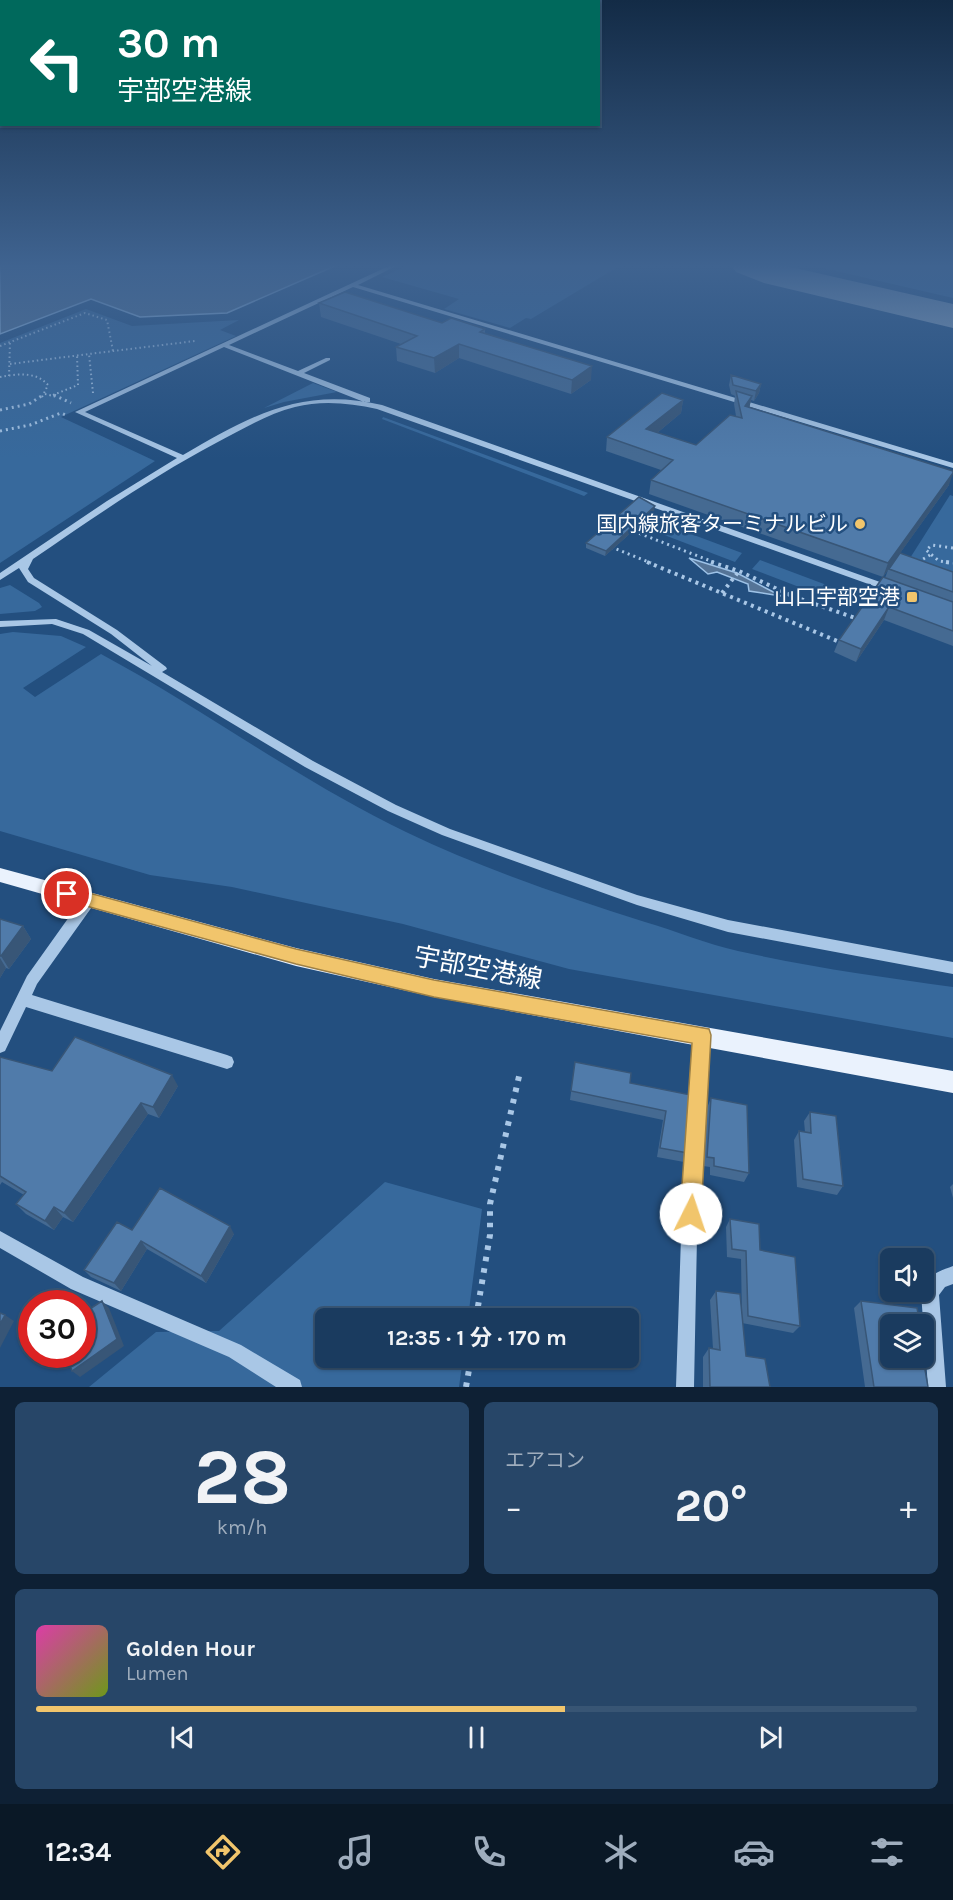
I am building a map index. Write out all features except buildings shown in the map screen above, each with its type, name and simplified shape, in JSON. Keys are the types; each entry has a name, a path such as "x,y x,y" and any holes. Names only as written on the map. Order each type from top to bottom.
{"main road":[{"name":"宇部空港線","path":"0,875 296,957 434,988 702,1035 953,1083"}],"street":[{"path":"183,458 79,412 257,330"},
{"path":"501,330 953,466"},
{"path":"224,345 379,406 905,594"},
{"path":"299,374 328,359"},
{"path":"0,577 183,458 262,417 296,405 344,400 379,406"},
{"path":"29,558 23,569 31,580 114,632 195,694"},
{"path":"0,624 40,621 70,625 86,632 195,694 309,764 392,808 543,868 637,900 728,926 953,968"},
{"path":"0,1046 5,1029 32,980 89,900"},
{"path":"23,999 226,1062"},
{"path":"685,1387 689,1237 702,1035"},
{"path":"0,1239 77,1283 235,1351 293,1387"},
{"path":"937,1387 930,1293 939,1280 953,1275"}],"path":[{"path":"0,346 41,330"},
{"path":"109,330 113,351"},
{"path":"10,364 201,340"},
{"path":"9,376 10,342"},
{"path":"89,354 93,398"},
{"path":"53,395 78,385 77,355"},
{"path":"0,377 31,375 46,381 48,385 45,394"},
{"path":"0,410 26,405 45,394 66,400"},
{"path":"0,431 30,425 62,413 72,418"},
{"path":"629,521 623,527 686,555 739,571 792,596 827,606 867,623"},
{"path":"604,544 851,646"},
{"path":"953,548 932,545 926,550 939,561 953,563"},
{"path":"915,571 918,561 930,555"},
{"path":"722,593 739,571"},
{"path":"478,1308 490,1235 490,1204 520,1072"},
{"path":"466,1387 469,1368"}],"shaded area":[{"path":"0,330 11,330 0,334"},
{"path":"34,330 221,330 236,336 61,417 155,461 0,563 0,343"},
{"path":"313,383 337,392 264,408"},
{"path":"383,417 588,493 584,496 382,419"},
{"path":"950,495 953,496 953,584 905,566"},
{"path":"667,525 742,553 735,562 659,533"},
{"path":"689,558 737,573 781,596 749,591 748,584 717,572 708,574"},
{"path":"760,560 840,590 833,600 752,569"},
{"path":"10,585 42,607 35,611 0,614 0,588"},
{"path":"13,632 61,636 86,647 23,688 35,697 101,654 178,698 328,791 406,832 494,870 726,948 818,967 953,987 953,1038 569,969 403,924 232,887 150,875 0,831 0,634"},
{"path":"385,1182 482,1209 469,1308 315,1308 315,1368 462,1368 459,1387 89,1387 156,1332 219,1331"}],"place":[{"name":"国内線旅客ターミナルビル","path":"860,524"},
{"name":"山口宇部空港","path":"912,597"}],"route":[{"path":"67,894 296,957 434,988 702,1035 691,1214"}]}
